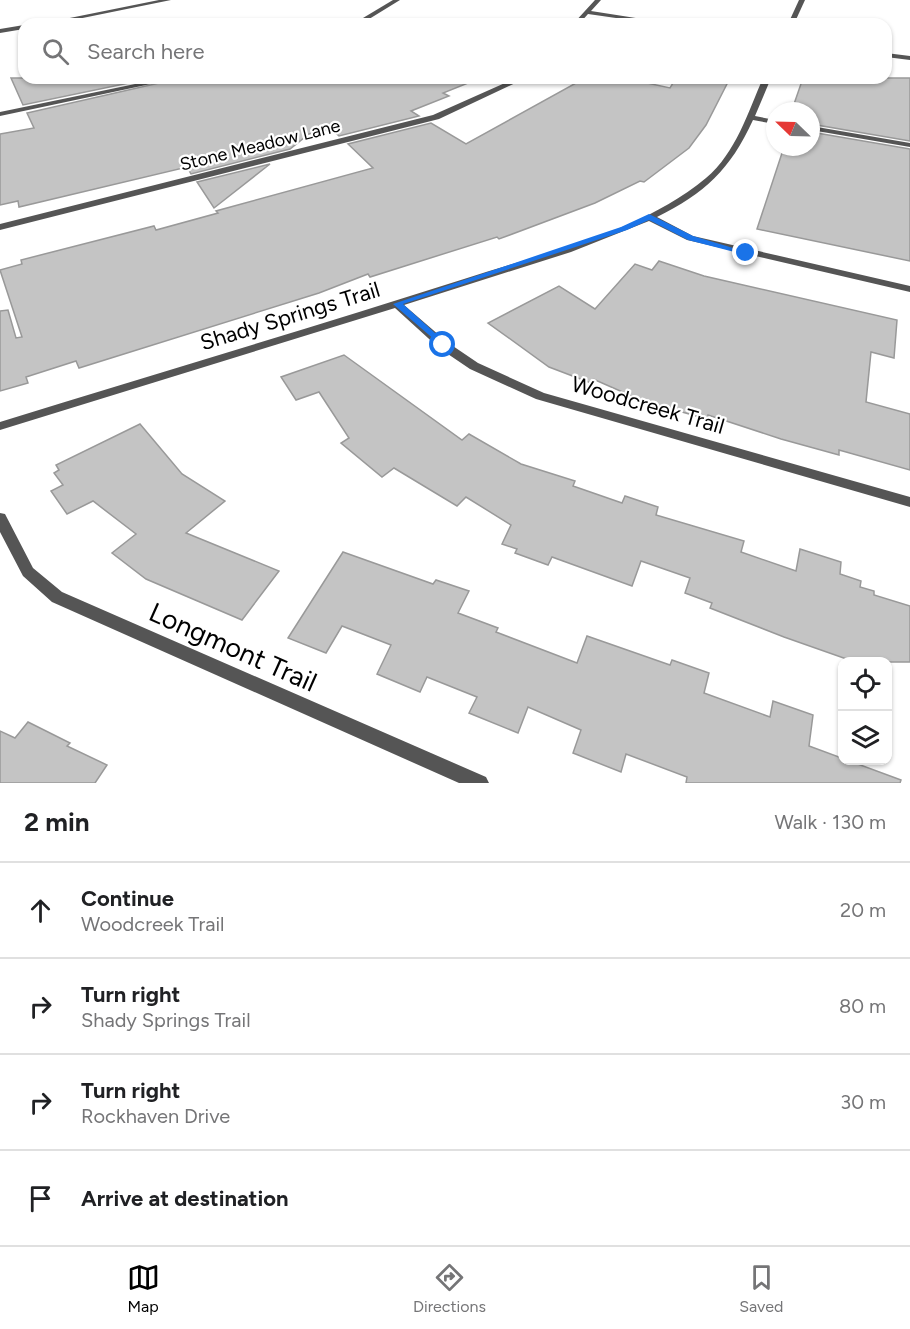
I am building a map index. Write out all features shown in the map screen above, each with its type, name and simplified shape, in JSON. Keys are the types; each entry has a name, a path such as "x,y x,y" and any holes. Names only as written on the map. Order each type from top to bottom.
{"street":[{"path":"74,18 168,0"},
{"path":"366,18 397,0"},
{"path":"582,18 598,0"},
{"path":"794,18 802,0"},
{"path":"587,12 629,18"},
{"path":"0,31 18,28"},
{"path":"892,56 910,58"},
{"path":"0,114 145,84"},
{"name":"Stone Meadow Lane","path":"0,227 436,117 509,84"},
{"name":"Shady Springs Trail","path":"0,426 397,304 624,228 649,217 672,206 710,178 732,153 764,84"},
{"path":"749,117 766,120"},
{"path":"820,130 910,145"},
{"path":"649,217 690,238 910,289"},
{"name":"Woodcreek Trail","path":"397,304 443,345 474,366 540,396 910,502"},
{"name":"Longmont Trail","path":"0,518 28,572 57,597 480,783"}],"building":[{"path":"11,78 18,78 18,84 124,84 23,105"},
{"path":"892,78 910,78 910,141 820,126 820,102 795,102 801,84 892,84"},
{"path":"155,84 466,84 443,93 449,96 411,111 419,116 339,136 331,129 309,134 290,149 191,174 187,167 19,207 18,201 0,205 0,134 34,128 27,113"},
{"path":"574,84 652,84 670,88 672,84 727,84 706,125 689,148 644,182 640,181 595,203 499,239 497,237 370,277 368,274 319,293 79,368 76,361 26,377 28,383 0,391 0,311 8,310 16,338 22,337 0,270 22,264 21,260 154,226 156,230 373,168 348,144 431,123 466,144"},
{"path":"820,134 910,149 910,261 757,229 781,156 820,156"},
{"path":"270,164 214,208 197,182"},
{"path":"659,261 704,276 897,320 894,358 871,352 866,402 910,414 910,470 839,450 839,455 708,415 707,419 643,401 593,379 591,383 549,367 488,323 559,286 595,309 635,264 652,270"},
{"path":"344,355 462,440 469,434 521,464 575,481 573,486 622,503 625,496 658,507 656,515 744,541 741,552 796,571 800,549 841,562 840,574 861,581 860,587 874,591 874,595 910,606 910,662 892,662 892,657 841,657 784,637 710,608 712,603 685,593 690,578 641,561 632,586 552,557 548,565 515,553 517,549 502,544 511,525 466,497 457,506 394,468 382,477 341,443 349,438 319,392 296,400 281,377"},
{"path":"140,424 182,474 225,501 186,533 279,571 242,620 146,579 112,553 136,534 93,501 67,514 51,491 63,485 54,473 59,470 56,465"},
{"path":"343,552 433,584 436,580 469,591 458,613 498,628 496,632 577,663 587,636 670,665 672,660 709,673 704,693 770,717 773,701 813,715 809,746 838,757 838,765 860,765 901,780 900,783 686,783 687,777 626,754 621,772 573,753 581,730 528,707 518,733 469,713 477,697 427,677 420,692 377,674 391,645 342,626 326,653 288,638"},
{"path":"28,722 70,743 67,746 107,765 95,783 0,783 0,731 15,738"}],"route":[{"path":"443,345 397,304 624,228 649,217 690,238 746,253"}]}
